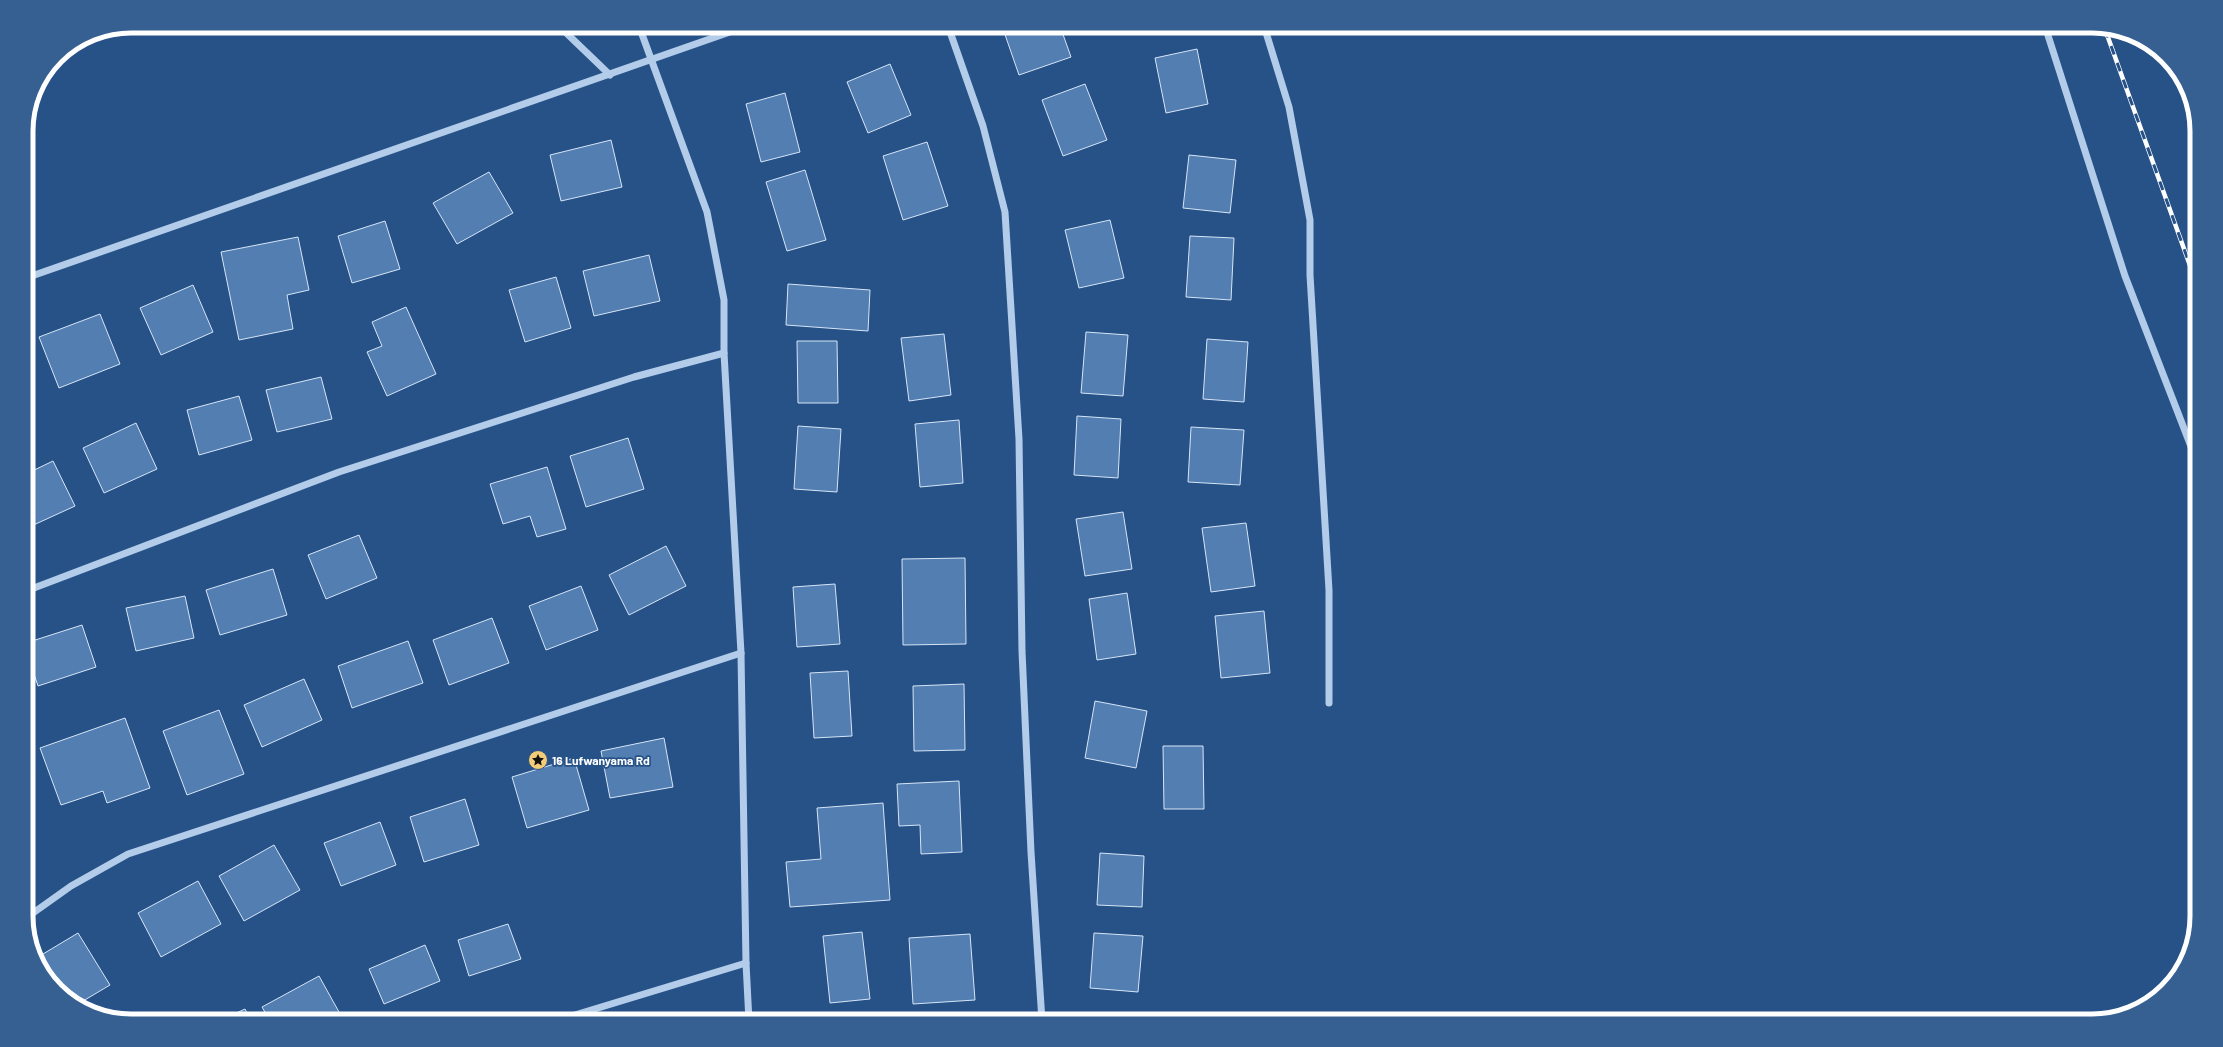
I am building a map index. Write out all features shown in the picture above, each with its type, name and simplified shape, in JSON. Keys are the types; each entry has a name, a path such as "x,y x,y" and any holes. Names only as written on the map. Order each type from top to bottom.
{"street":[{"path":"566,33 610,75"},
{"path":"642,33 707,212 724,300 724,353 741,653 746,963 749,1014"},
{"path":"33,276 610,75 651,58 726,33"},
{"path":"950,33 983,126 1004,212 1019,439 1022,651 1031,852 1042,1014"},
{"path":"1266,33 1289,107 1310,220 1310,275 1329,590 1329,704"},
{"path":"2047,33 2124,276 2190,444"},
{"path":"33,587 339,472 634,377 724,353"},
{"path":"33,913 71,886 128,854 741,653"},
{"path":"578,1014 746,963"}],"building":[{"path":"1004,33 1062,33 1071,57 1019,75"},
{"path":"1197,49 1208,104 1166,113 1155,58"},
{"path":"890,64 911,115 868,133 847,82"},
{"path":"1085,84 1107,140 1063,156 1042,100"},
{"path":"785,93 800,152 761,162 746,104"},
{"path":"611,140 622,187 561,201 550,155"},
{"path":"927,142 948,206 903,220 883,156"},
{"path":"1189,155 1236,160 1230,213 1183,208"},
{"path":"805,170 826,240 787,251 766,182"},
{"path":"489,172 513,213 457,244 433,203"},
{"path":"1110,220 1124,278 1079,288 1065,230"},
{"path":"385,221 400,269 352,283 338,236"},
{"path":"1190,236 1234,238 1231,300 1186,297"},
{"path":"298,237 309,290 287,295 293,329 239,340 221,252"},
{"path":"649,255 660,301 594,316 583,271"},
{"path":"556,277 571,328 525,342 509,290"},
{"path":"788,284 870,290 868,331 786,325"},
{"path":"193,285 213,332 161,355 140,308"},
{"path":"406,307 436,374 387,396 367,352 382,346 372,322"},
{"path":"100,314 120,364 59,388 39,337"},
{"path":"1086,332 1128,335 1123,396 1081,393"},
{"path":"944,334 951,395 909,401 901,338"},
{"path":"1207,339 1248,342 1244,402 1203,399"},
{"path":"797,341 837,341 838,403 798,403"},
{"path":"321,377 332,419 277,432 266,390"},
{"path":"239,396 252,440 199,455 187,410"},
{"path":"1077,416 1121,419 1118,478 1074,475"},
{"path":"959,420 963,483 920,487 915,424"},
{"path":"136,423 157,469 104,493 83,448"},
{"path":"798,426 841,429 837,492 794,489"},
{"path":"1191,427 1244,430 1240,485 1188,482"},
{"path":"628,438 644,489 586,507 570,456"},
{"path":"53,461 75,506 33,525 33,471"},
{"path":"547,467 566,529 537,537 530,516 503,524 490,484"},
{"path":"1123,512 1132,569 1085,576 1076,519"},
{"path":"1246,523 1255,586 1211,592 1202,528"},
{"path":"359,535 377,578 326,599 308,555"},
{"path":"666,546 686,586 629,615 609,575"},
{"path":"965,558 966,644 903,645 902,559"},
{"path":"273,569 287,615 220,635 206,590"},
{"path":"835,584 840,644 797,647 793,587"},
{"path":"581,586 598,630 546,650 529,606"},
{"path":"1127,593 1136,654 1097,660 1089,599"},
{"path":"185,596 194,638 136,651 126,608"},
{"path":"1264,611 1270,673 1221,678 1215,616"},
{"path":"492,618 509,663 449,685 433,640"},
{"path":"82,625 96,667 38,686 33,671 33,641"},
{"path":"408,641 423,683 352,708 338,666"},
{"path":"848,671 852,736 814,738 810,673"},
{"path":"304,679 322,720 262,747 244,705"},
{"path":"964,684 965,750 914,751 913,686"},
{"path":"1095,701 1147,711 1136,768 1085,758"},
{"path":"219,710 244,774 187,795 163,731"},
{"path":"125,718 150,788 107,803 103,791 61,805 40,748"},
{"path":"664,738 673,787 610,798 601,751"},
{"path":"1163,746 1203,746 1204,809 1164,809"},
{"path":"574,758 589,810 527,828 512,777"},
{"path":"959,781 962,852 921,854 920,825 899,826 897,784"},
{"path":"465,799 479,845 424,862 410,817"},
{"path":"883,803 890,900 790,907 786,862 821,859 817,808"},
{"path":"380,822 396,865 341,886 324,843"},
{"path":"274,845 300,890 244,921 219,876"},
{"path":"1100,853 1144,856 1142,907 1097,905"},
{"path":"198,881 221,924 161,957 138,913"},
{"path":"508,924 521,959 469,976 458,940"},
{"path":"862,932 870,999 830,1003 823,936"},
{"path":"78,933 110,985 83,1001 71,994 57,981 41,955"},
{"path":"1094,933 1143,936 1138,992 1090,988"},
{"path":"970,934 975,1000 913,1004 909,938"},
{"path":"425,945 440,981 384,1004 369,969"},
{"path":"319,976 339,1012 335,1014 266,1014 262,1007"},
{"path":"245,1009 248,1014 234,1014"}],"railway":[{"path":"2107,34 2190,266"}],"place":[{"name":"16 Lufwanyama Rd","path":"538,760"}]}
